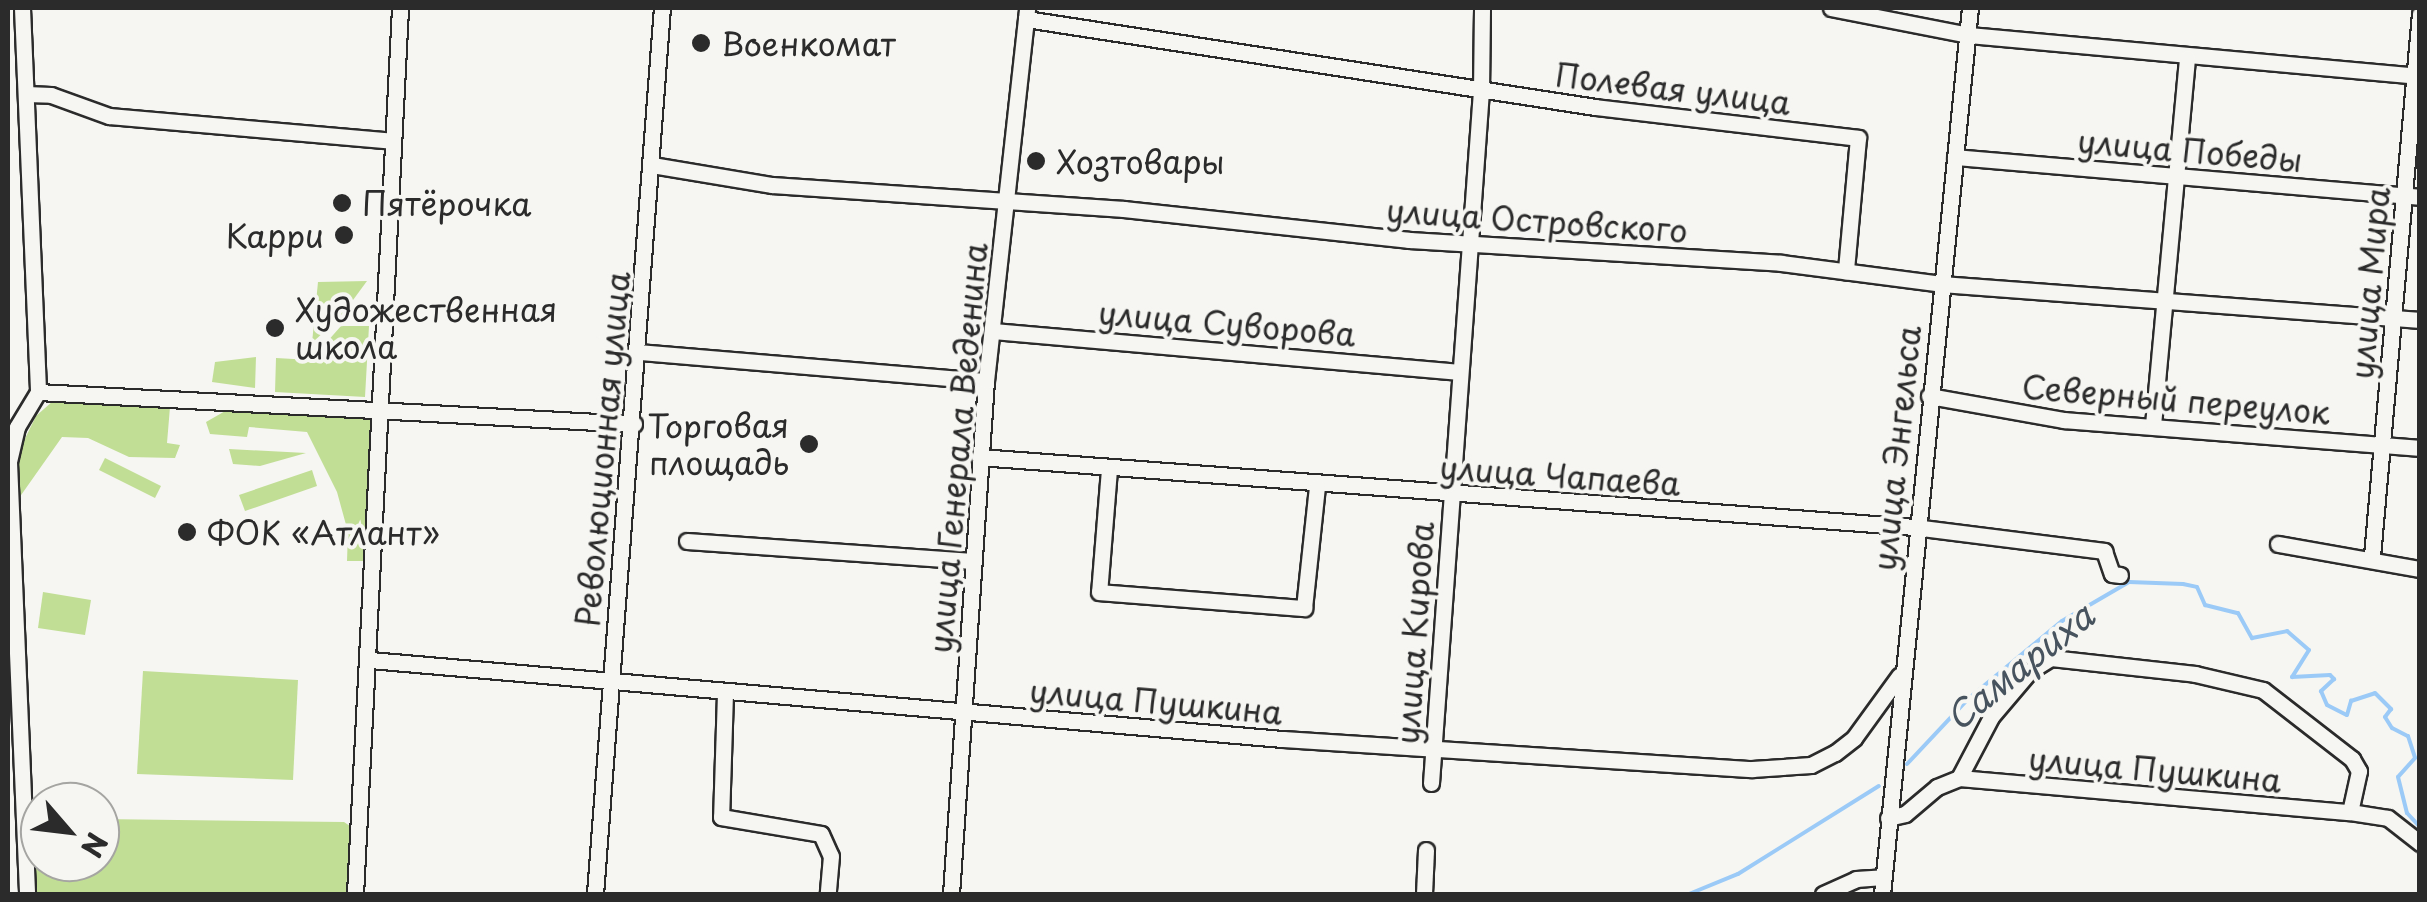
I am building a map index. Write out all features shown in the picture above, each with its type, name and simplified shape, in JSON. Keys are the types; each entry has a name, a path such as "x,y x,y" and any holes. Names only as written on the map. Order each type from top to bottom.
{"street":[{"path":"22,8 38,392 10,447 10,578 27,894"},
{"path":"356,894 400,8"},
{"name":"Революционная улица","path":"595,894 609,684 634,424 662,8"},
{"name":"улица Кирова","path":"1431,784 1481,91 1482,8"},
{"path":"1832,8 1968,35 2186,58 2417,76"},
{"name":"улица Энгельса","path":"1882,894 1899,676 1970,8"},
{"name":"Полевая улица","path":"1026,13 1481,91 1858,138 1846,271"},
{"name":"улица Генерала Веденина","path":"952,894 986,380 1026,13"},
{"name":"улица Мира","path":"2372,556 2395,318 2412,197 2420,14"},
{"path":"2153,425 2186,58"},
{"path":"26,94 52,95 109,116 392,141"},
{"name":"улица Победы","path":"1955,157 2412,197"},
{"name":"улица Островского","path":"652,165 772,185 1005,200 1468,244 1846,271 1942,284 2420,320"},
{"name":"улица Суворова","path":"992,330 1458,372"},
{"path":"639,352 986,380"},
{"path":"38,392 634,424"},
{"name":"Северный переулок","path":"1929,396 2064,420 2420,448"},
{"name":"улица Чапаева","path":"980,457 1318,487 1914,526 2104,551 2112,574 2120,575"},
{"path":"1109,469 1099,592 1304,608 1318,487"},
{"path":"687,541 972,561"},
{"path":"2278,544 2372,556 2420,569"},
{"name":"улица Пушкина","path":"370,660 964,713 1433,750 1734,768 1811,765 1854,738 1899,676"},
{"path":"1888,818 1906,814 1936,787 1959,778 1991,717 2042,660 2068,660 2145,673 2194,674 2281,700 2352,759 2358,771 2350,812"},
{"path":"725,693 721,818 821,834 831,856 828,894"},
{"name":"улица Пушкина","path":"1959,778 2350,812 2388,818 2420,843"},
{"path":"1424,894 1426,850"},
{"path":"1823,894 1856,879 1883,876"}],"green space":[{"path":"367,281 342,315 312,343 318,282"},
{"path":"341,326 369,326 365,397 275,392 276,358 311,360"},
{"path":"256,357 255,388 212,382 215,362"},
{"path":"53,401 170,407 167,443 180,445 175,458 129,457 88,438 62,437 19,498 19,451 36,416"},
{"path":"227,410 371,419 365,561 347,561 348,532 337,492 307,432 249,427 247,437 210,434 206,422"},
{"path":"229,449 306,453 260,466 233,464"},
{"path":"105,458 161,486 155,498 99,470"},
{"path":"312,470 317,486 245,511 239,495"},
{"path":"43,592 91,600 85,635 38,628"},
{"path":"143,671 298,680 293,780 137,774"},
{"path":"120,819 344,822 350,826 346,894 35,894 34,882 120,882"}],"waterway":[{"name":"Самариха","path":"1907,764 1968,699 2062,621 2129,582 2183,584 2197,587 2205,605 2238,613 2252,638 2287,631 2309,650 2292,677 2330,675 2334,679 2321,691 2327,705 2347,715 2351,701 2375,693 2391,709 2385,717 2392,728 2408,736 2415,758 2398,777 2407,813 2420,827"},
{"name":"Самариха","path":"1689,894 1738,874 1879,786"}],"place":[{"name":"Военкомат","path":"701,43"},
{"name":"Хозтовары","path":"1036,161"},
{"name":"Пятёрочка","path":"342,203"},
{"name":"Карри","path":"344,235"},
{"name":"Художественная школа","path":"275,328"},
{"name":"Торговая площадь","path":"809,444"},
{"name":"ФОК «Атлант»","path":"187,532"}]}
